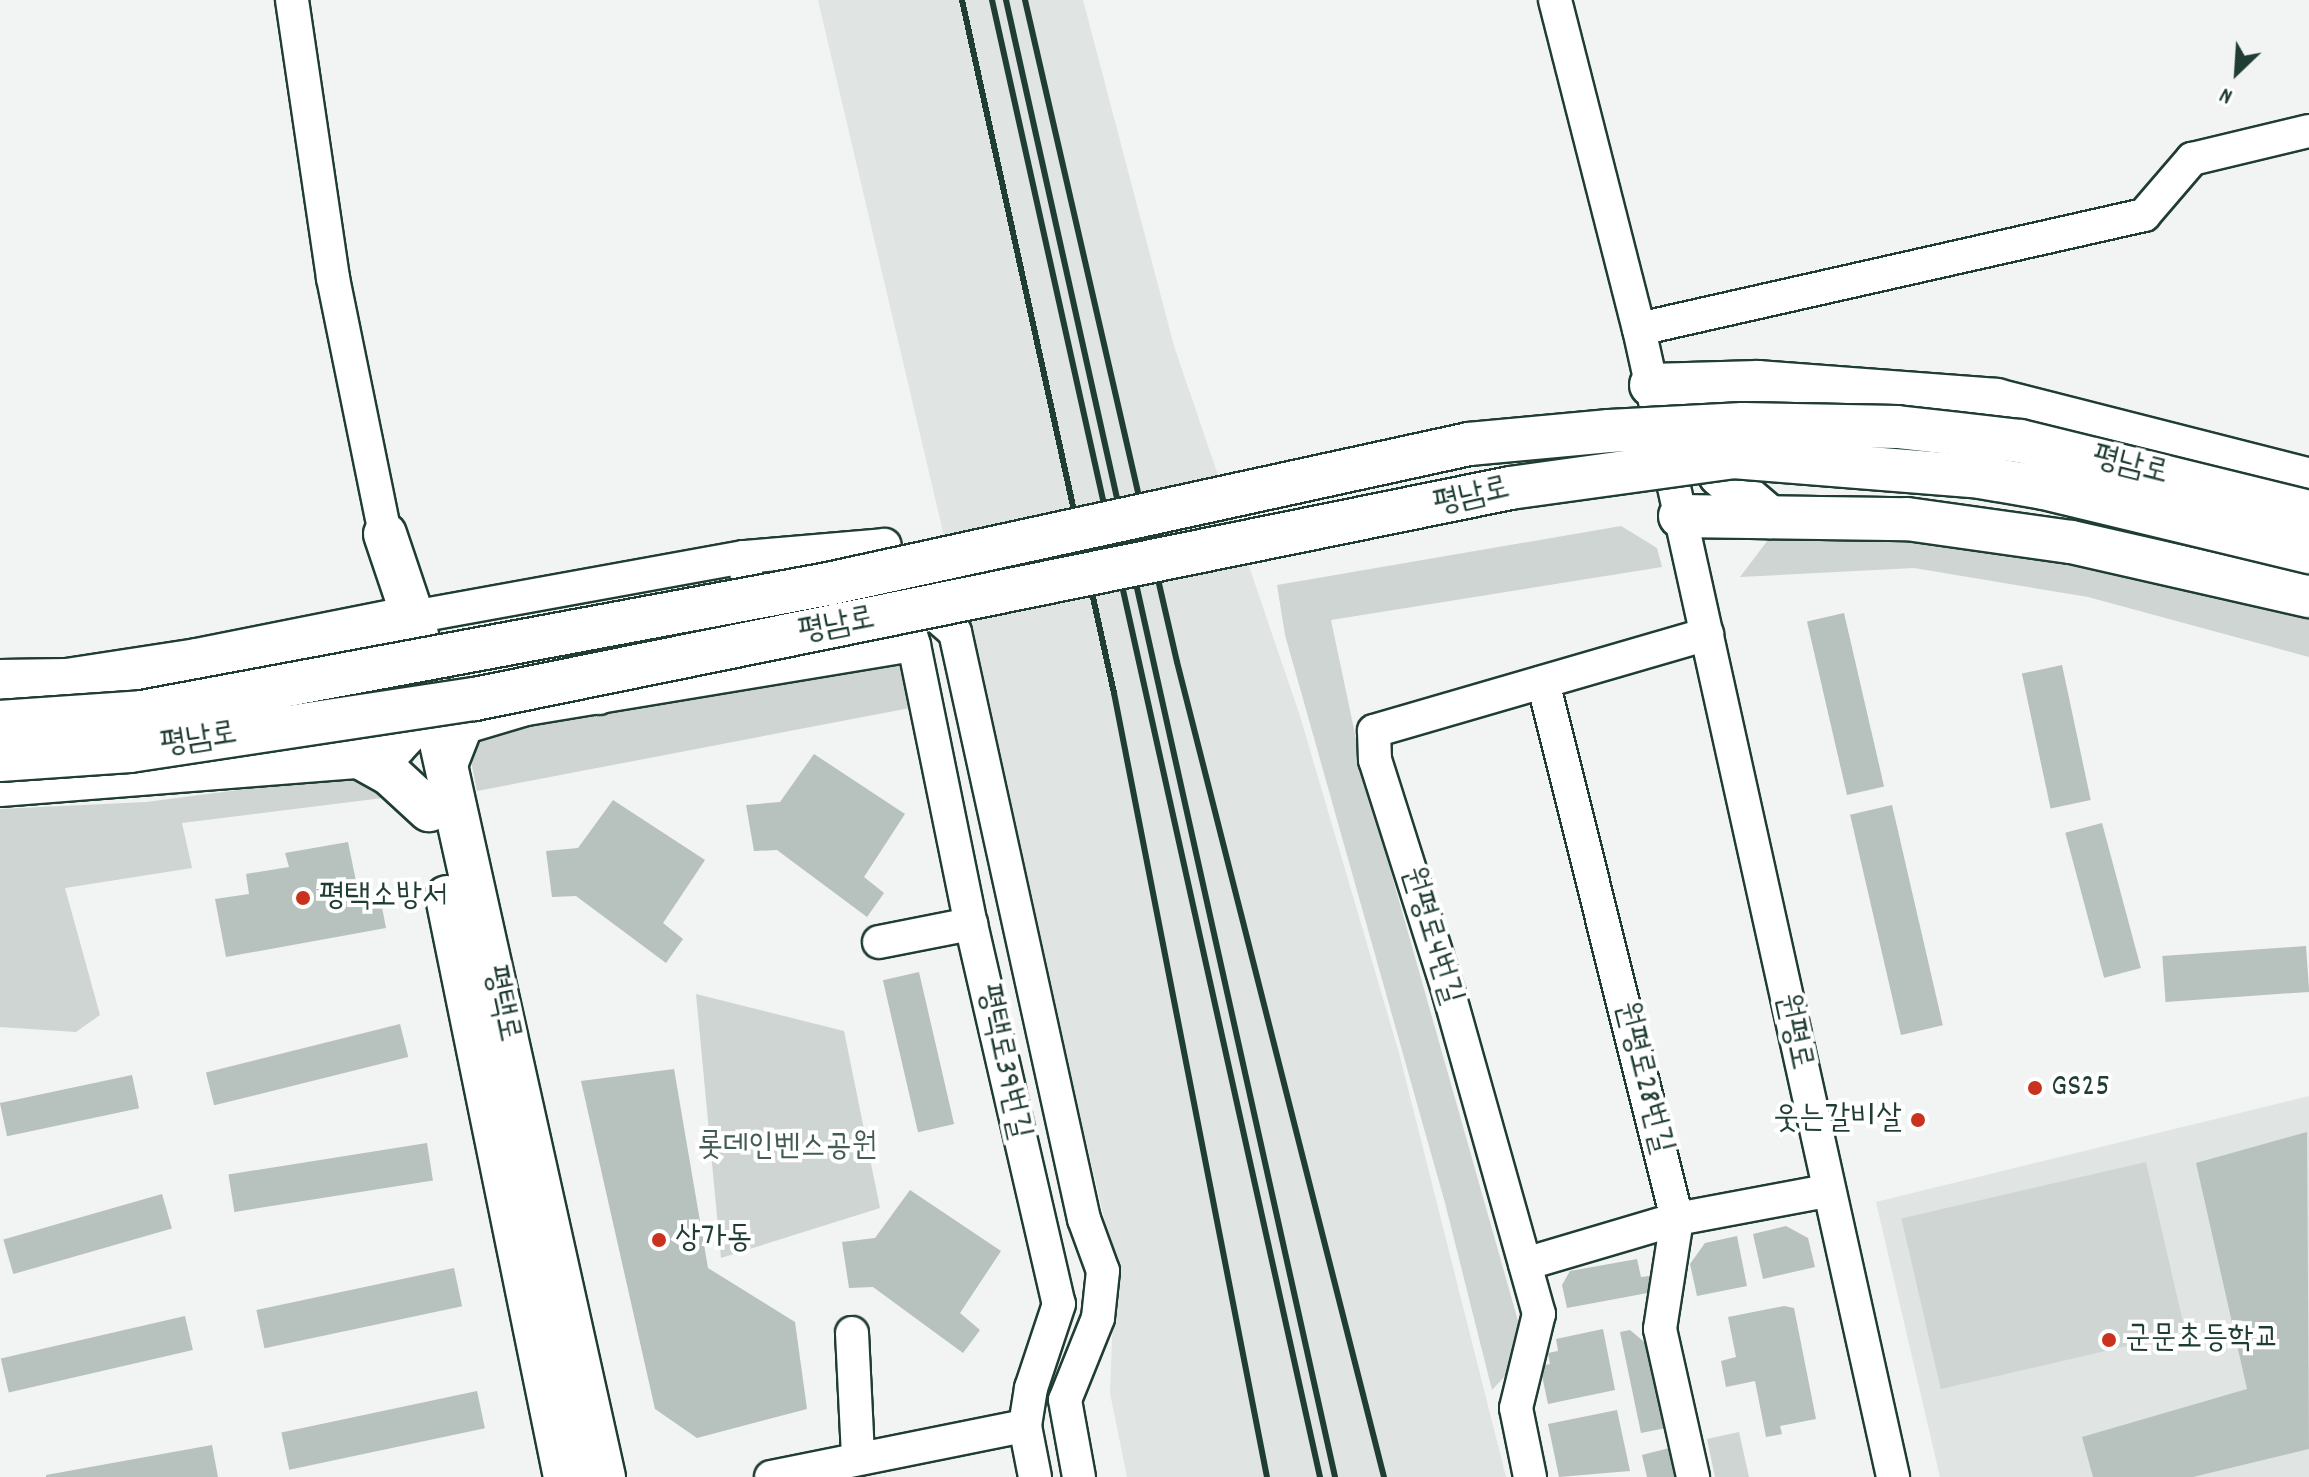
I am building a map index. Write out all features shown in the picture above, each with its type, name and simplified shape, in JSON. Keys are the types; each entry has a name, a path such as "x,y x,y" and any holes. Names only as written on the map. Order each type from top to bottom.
{"main road":[{"path":"1758,382 1718,403 1710,440 1720,475 1769,517"},
{"path":"1651,385 1758,382 1996,400 2309,480"},
{"name":"평남로","path":"0,722 142,712 828,584 1469,444 1562,435 1743,424 1897,427 2020,441 2309,512"},
{"name":"평남로","path":"0,760 130,751 475,699 1510,488 1733,457 2032,486 2309,552"},
{"path":"1680,516 1907,519 2041,538 2309,596"},
{"name":"평택로","path":"385,534 413,617 417,711 429,810 565,1477"},
{"path":"0,681 67,680 197,660 413,617"},
{"name":"평택로","path":"417,711 448,773 604,1477"},
{"path":"0,785 359,757 395,745 417,711"},
{"path":"359,757 391,775 429,810"}],"street":[{"path":"292,0 333,278 385,534"},
{"path":"1555,0 1639,329 1707,634"},
{"path":"1639,329 2144,215 2192,159 2309,131"},
{"name":"평택로39번길","path":"744,557 884,545 910,632 971,924 1059,1304 1031,1388 1025,1426 1035,1477"},
{"path":"413,617 744,557 759,648"},
{"path":"413,617 449,628 671,588 712,563"},
{"path":"448,773 466,727 526,709 599,698 910,632 934,614 955,632 1084,1219 1103,1271 1098,1318 1065,1400 1079,1477"},
{"path":"599,698 661,667 759,648 910,632"},
{"name":"원평로4번길","path":"1530,1477 1516,1408 1539,1314 1449,993 1375,760 1374,731 1707,634"},
{"name":"원평로","path":"1707,634 1826,1191 1893,1477"},
{"name":"원평로28번길","path":"1543,682 1677,1219 1660,1329 1693,1477"},
{"path":"879,942 971,924"},
{"path":"1525,1264 1677,1219 1826,1191"},
{"path":"852,1333 858,1456"},
{"path":"771,1477 858,1456 1025,1426"}],"shaded area":[{"path":"818,0 1083,0 1174,346 1300,716 1399,1053 1506,1477 1127,1477 1110,1393 1115,1264"},
{"name":"군문초등학교","path":"2309,1096 2309,1477 1940,1477 1876,1202"}],"green space":[{"path":"1621,526 1657,548 1662,567 1331,620 1364,777 1522,1335 1517,1363 1492,1390 1445,1203 1285,635 1277,585"},
{"path":"1891,534 1945,536 2309,608 2309,657 2088,597 1914,568 1740,577 1768,540"},
{"path":"900,659 910,708 477,791 470,756 488,732"},
{"path":"369,773 391,797 182,823 192,868 65,888 100,1015 76,1032 0,1027 0,809 146,802"},
{"name":"롯데인벤스공원","path":"696,994 844,1031 880,1208 721,1258"},
{"path":"2146,1162 2185,1333 1941,1389 1901,1218"},
{"path":"1739,1432 1749,1477 1715,1477 1707,1439"}],"building":[{"path":"1844,613 1884,786 1847,795 1807,622"},
{"path":"2062,665 2091,800 2051,809 2022,674"},
{"path":"814,754 905,814 864,877 884,893 867,917 777,850 754,851 746,805 780,802"},
{"path":"613,800 705,860 663,923 683,939 666,963 576,896 552,897 546,851 578,848"},
{"path":"1892,805 1943,1025 1901,1035 1850,815"},
{"path":"2102,823 2141,968 2104,978 2065,833"},
{"name":"평택소방서","path":"348,842 359,896 379,892 386,928 226,957 215,899 249,894 246,874 289,867 285,853"},
{"path":"2306,946 2309,992 2166,1002 2162,956"},
{"path":"919,972 954,1124 918,1132 883,980"},
{"path":"400,1024 408,1057 214,1105 206,1072"},
{"name":"상가동","path":"674,1069 708,1268 795,1322 807,1409 697,1438 655,1409 581,1081"},
{"path":"132,1075 139,1108 7,1136 0,1103"},
{"path":"2307,1132 2309,1449 2193,1477 2093,1477 2082,1437 2247,1389 2196,1163"},
{"path":"427,1143 433,1181 234,1212 228,1174"},
{"path":"910,1190 1001,1251 960,1313 980,1330 963,1353 873,1287 849,1288 842,1242 875,1238"},
{"path":"162,1194 172,1229 13,1274 3,1239"},
{"path":"1786,1226 1808,1238 1815,1267 1763,1279 1753,1234"},
{"path":"1737,1236 1747,1286 1697,1296 1690,1264 1705,1243"},
{"path":"1637,1259 1641,1277 1649,1276 1653,1292 1567,1308 1562,1285 1570,1271"},
{"path":"454,1268 462,1306 265,1348 256,1310"},
{"path":"1784,1306 1794,1308 1816,1419 1780,1426 1782,1434 1766,1437 1755,1381 1726,1387 1721,1361 1736,1357 1728,1317"},
{"path":"185,1316 193,1350 9,1393 1,1359"},
{"path":"1603,1329 1615,1390 1548,1404 1540,1366 1550,1364 1548,1353 1558,1351 1556,1339"},
{"path":"1630,1330 1649,1346 1666,1428 1641,1433 1620,1332"},
{"path":"477,1391 485,1428 289,1470 281,1433"},
{"path":"1617,1410 1630,1471 1559,1477 1548,1424"},
{"path":"212,1445 218,1477 46,1477 46,1475"},
{"path":"1673,1447 1681,1477 1647,1477 1642,1455"}],"railway":[{"path":"962,0 1114,693 1267,1477"},
{"path":"992,0 1320,1477"},
{"path":"1006,0 1335,1477"},
{"path":"1025,0 1177,662 1384,1477"}],"place":[{"name":"평택소방서","path":"303,898"},
{"name":"GS25","path":"2035,1088"},
{"name":"웃는갈비살","path":"1918,1120"},
{"name":"상가동","path":"659,1240"},
{"name":"군문초등학교","path":"2109,1340"}]}
